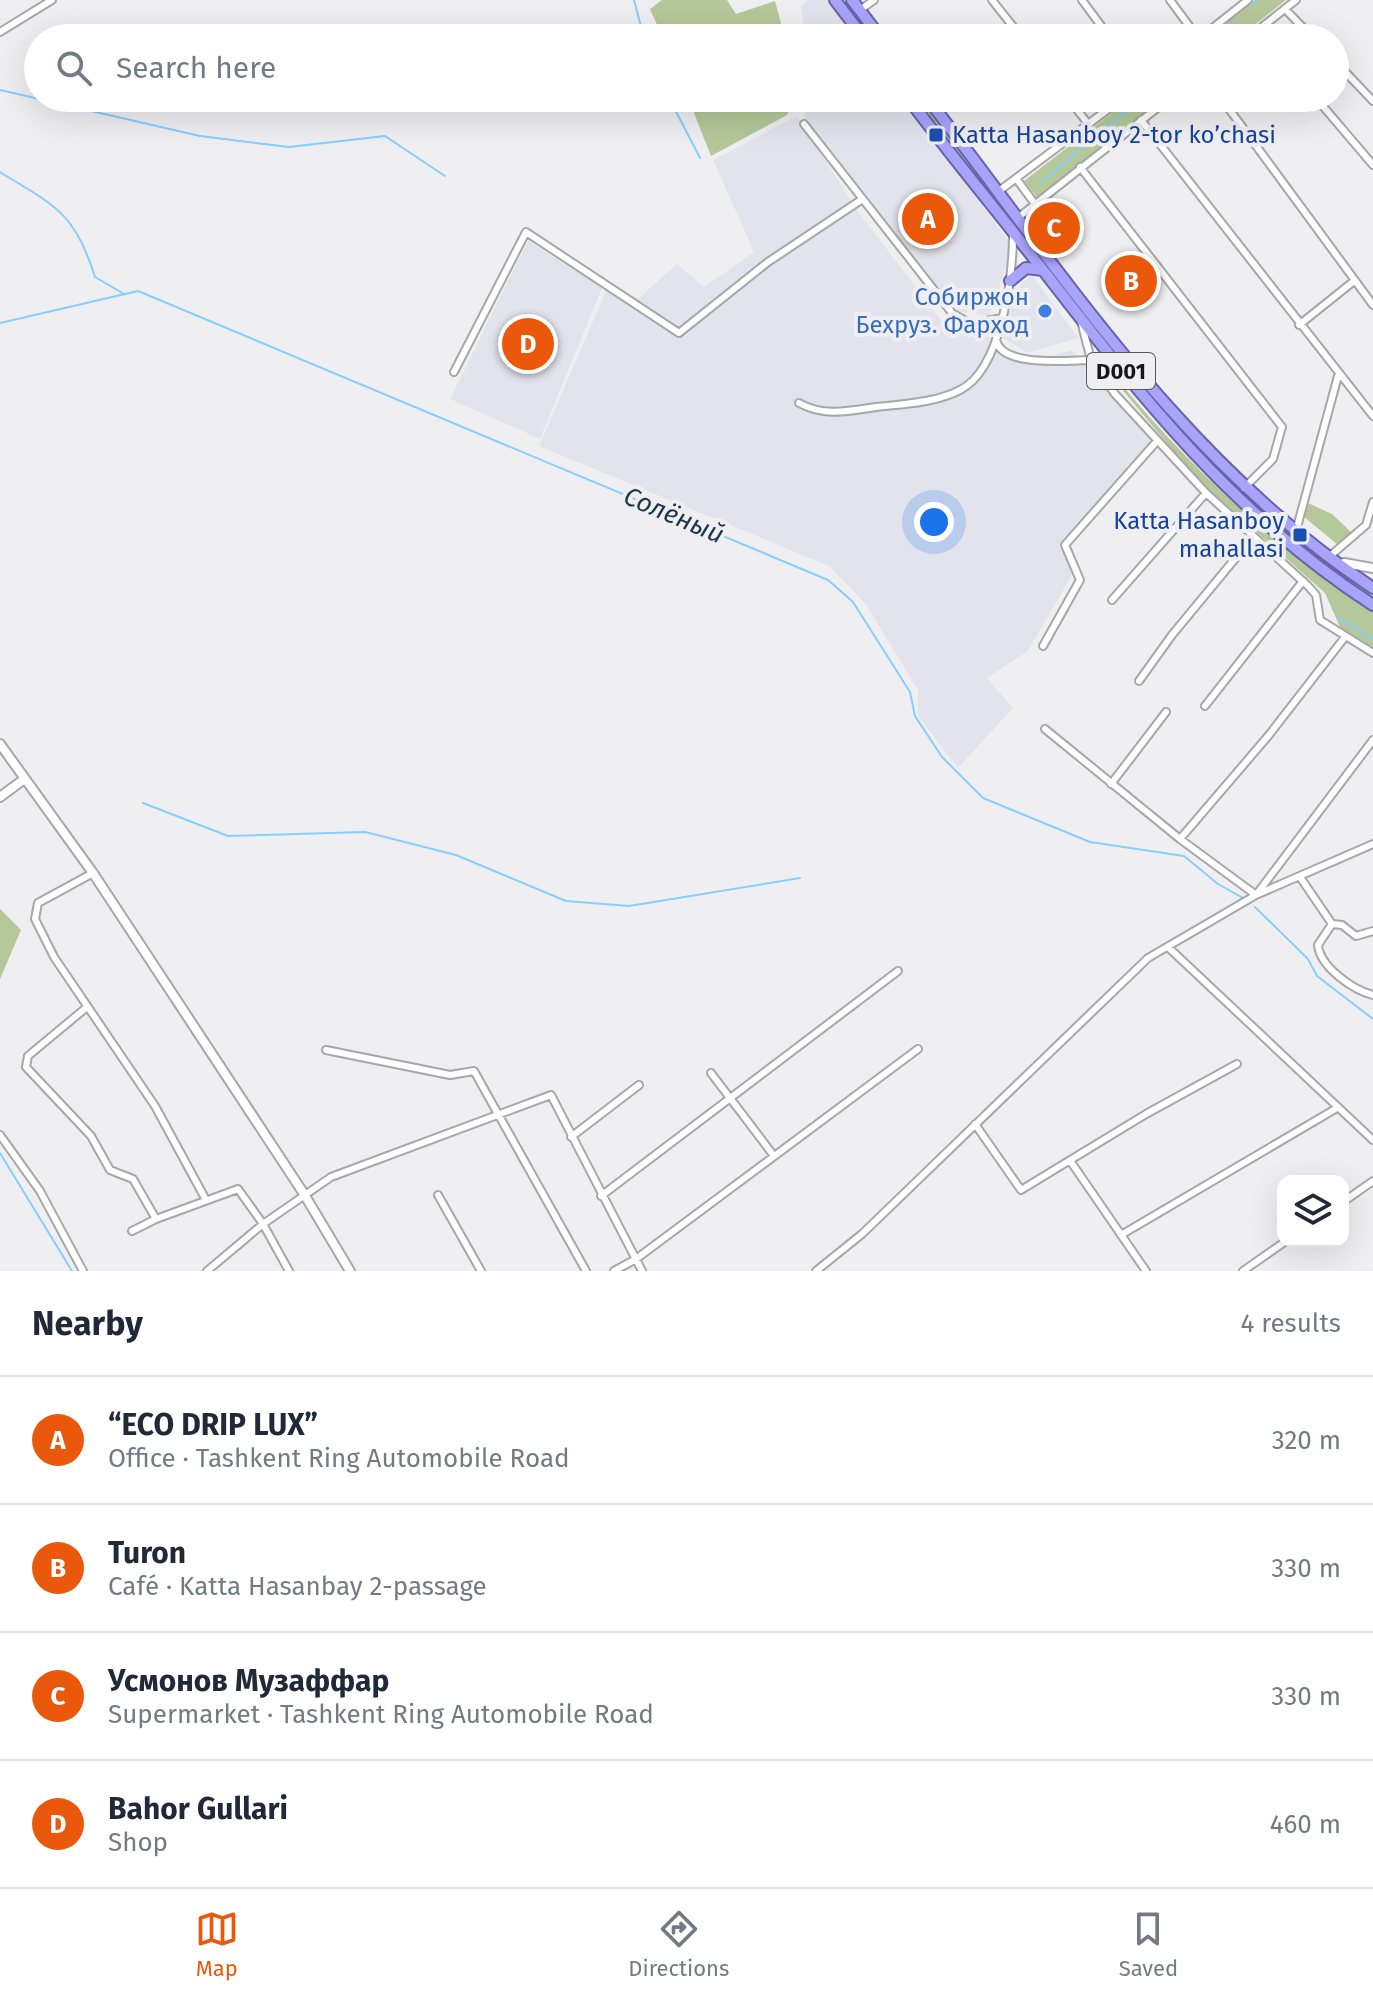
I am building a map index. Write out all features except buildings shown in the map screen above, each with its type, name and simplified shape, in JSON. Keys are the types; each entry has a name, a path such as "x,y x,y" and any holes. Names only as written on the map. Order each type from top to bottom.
{"highway":[{"path":"835,0 853,24"},
{"path":"852,0 870,24"},
{"name":"D001","path":"919,112 1150,406 1224,488 1273,532 1373,605"},
{"name":"D001","path":"938,112 1137,371 1204,449 1296,532 1373,588"},
{"path":"1013,231 1019,217"},
{"path":"1010,281 1030,267 1044,271"}],"street":[{"path":"0,32 52,0"},
{"path":"860,10 874,0"},
{"path":"992,0 1011,24"},
{"path":"1082,0 1100,24"},
{"path":"1170,0 1188,24"},
{"path":"1217,24 1248,0"},
{"path":"1266,24 1296,0"},
{"path":"1285,9 1299,24"},
{"path":"1349,76 1373,101"},
{"path":"1079,112 1089,125"},
{"path":"999,191 1018,181 1105,112"},
{"path":"1019,217 1152,112"},
{"path":"1231,112 1373,305"},
{"path":"1328,112 1373,165"},
{"path":"1141,120 1338,376 1373,416"},
{"path":"804,124 861,200 959,319 980,324 1002,318"},
{"path":"1080,167 1282,427 1273,459 1244,488"},
{"path":"1018,181 1035,204"},
{"path":"454,372 526,232 679,333 768,262 861,200"},
{"path":"799,403 831,413 922,401 961,390 977,374 996,338 1010,281 1013,231"},
{"path":"1299,325 1354,281"},
{"path":"1080,317 1091,360 1157,441 1206,493 1316,595 1320,620 1373,653"},
{"path":"996,338 997,346 1004,352 1030,360 1091,360"},
{"path":"1296,532 1338,376"},
{"path":"1043,646 1080,580 1065,545 1157,441"},
{"path":"1112,600 1206,493"},
{"path":"1373,502 1366,525 1329,557 1350,566 1373,568"},
{"path":"1139,681 1253,537"},
{"path":"1362,581 1365,572 1373,568"},
{"path":"1205,706 1303,581"},
{"path":"1180,839 1269,735 1345,637"},
{"path":"1111,784 1166,712"},
{"path":"1045,729 1180,839 1256,895"},
{"path":"1256,895 1373,740"},
{"path":"0,744 93,873 304,1194 350,1271"},
{"path":"0,797 23,780"},
{"path":"816,1271 862,1234 1148,958 1256,895 1373,844"},
{"path":"93,873 38,903 34,911 54,957 155,1106 206,1200"},
{"path":"1300,877 1332,924"},
{"path":"1332,924 1342,925 1356,936 1373,931"},
{"path":"1332,924 1318,945 1321,958 1372,998"},
{"path":"1169,948 1373,1140"},
{"path":"601,1196 898,971"},
{"path":"87,1007 28,1056 26,1067 91,1136 110,1170 133,1179 156,1219"},
{"path":"614,1271 636,1259 918,1049"},
{"path":"326,1050 450,1075 474,1071 586,1271"},
{"path":"975,1124 1021,1190 1146,1114 1237,1064"},
{"path":"711,1073 774,1156"},
{"path":"571,1137 639,1085"},
{"path":"207,1271 263,1224 331,1177 551,1095 642,1271"},
{"path":"1121,1235 1337,1108"},
{"path":"0,1135 40,1191 83,1271"},
{"path":"1071,1162 1146,1271"},
{"path":"1349,1198 1373,1181"},
{"path":"132,1231 238,1189 263,1224 289,1271"},
{"path":"438,1195 481,1271"},
{"path":"1245,1270 1278,1247"}],"shaded area":[{"path":"808,0 828,0 846,24 804,24 801,6"},
{"path":"805,112 912,112 1013,247 989,316 956,311 804,116"},
{"path":"797,116 857,210 947,328 983,332 1023,364 1072,350 1153,442 1062,545 1072,575 1028,651 987,678 1013,708 958,768 918,716 918,690 865,603 829,566 539,446 610,282 637,300 677,264 704,287 754,252 713,160"},
{"path":"528,241 602,288 540,439 450,399"},
{"path":"1033,276 1078,338 1028,353 1000,336 1022,282"}],"green space":[{"path":"662,0 727,0 736,14 775,1 781,24 657,24 650,9"},
{"path":"1256,0 1286,0 1256,24 1226,24"},
{"path":"694,112 788,112 787,115 711,156"},
{"path":"927,112 932,112 1008,212 1002,211"},
{"path":"1113,112 1147,112 1037,197 1024,181"},
{"path":"1034,244 1149,390 1228,476 1272,517 1373,594 1373,599 1273,526 1170,424 1031,247"},
{"path":"1096,353 1158,427 1224,494 1295,555 1373,611 1373,647 1340,627 1325,593 1197,479 1095,357"},
{"path":"1306,502 1332,514 1353,534 1338,545 1303,516"},
{"path":"0,909 21,930 0,979"}],"waterway":[{"path":"634,0 640,24"},
{"path":"1226,24 1256,0"},
{"path":"0,90 24,96"},
{"path":"96,112 200,136 289,147 385,136 445,176"},
{"path":"676,112 700,158"},
{"path":"1040,183 1125,112"},
{"path":"0,172 61,213 79,238 95,277 124,294"},
{"name":"Солёный","path":"0,323 138,291 828,580 853,602 910,692 915,716 942,757 983,798 1090,842 1184,856 1218,884 1243,898"},
{"path":"1338,617 1373,639"},
{"path":"143,803 228,836 365,832 456,855 566,901 629,906 800,878"},
{"name":"Солёный","path":"1255,907 1308,959 1317,976 1373,1019"},
{"path":"0,1153 72,1271"}],"place":[{"name":"Katta Hasanboy 2-tor ko’chasi","path":"936,135"},
{"name":"“ECO DRIP LUX”","path":"928,219"},
{"name":"Усмонов Музаффар","path":"1054,228"},
{"name":"Turon","path":"1131,281"},
{"name":"Собиржон Бехруз. Фарход","path":"1045,311"},
{"name":"Bahor Gullari","path":"528,344"},
{"name":"Katta Hasanboy mahallasi","path":"1300,535"}]}
